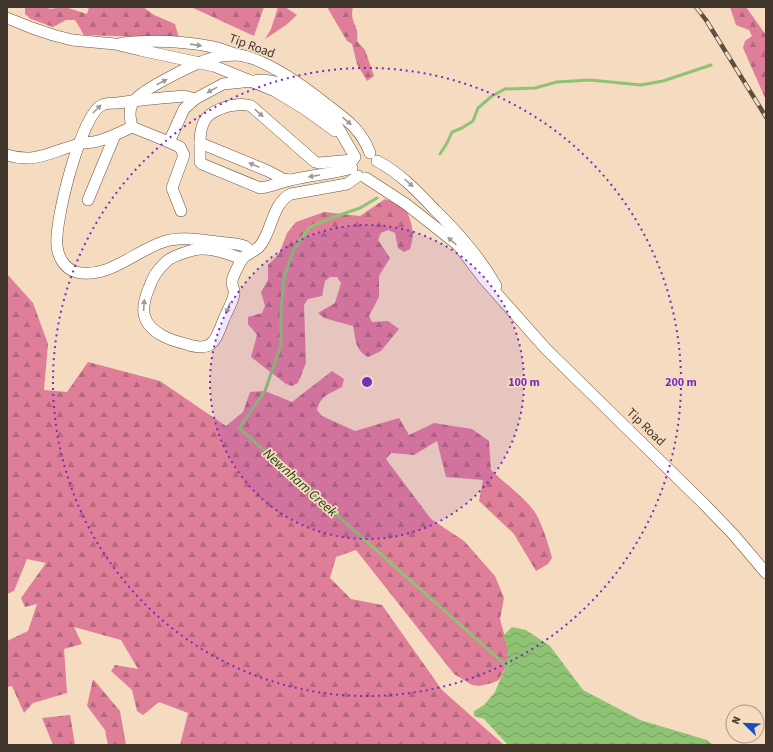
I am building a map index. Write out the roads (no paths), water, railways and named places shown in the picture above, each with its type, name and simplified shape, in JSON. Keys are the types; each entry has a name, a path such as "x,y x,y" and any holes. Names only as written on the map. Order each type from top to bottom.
{"street":[{"name":"Tip Road","path":"7,18 25,26 72,40 115,44 214,66 274,92 306,110 331,127 345,140 357,168 454,242 483,278 546,349 704,504 733,534 766,573"},
{"name":"Tip Road","path":"115,44 142,41 192,44 214,48 254,59 272,67 312,93 358,131 373,157 397,172 464,239 489,273 505,302"},
{"path":"132,127 129,116 134,100 154,86 200,62 223,55 240,55"},
{"path":"169,142 184,109 195,99 224,84 249,81"},
{"path":"195,99 184,96 102,104 91,116 69,171 63,196 58,227 57,246 60,258 66,266 74,271 86,273 115,266 150,247 176,239 196,239 244,246 247,255"},
{"path":"247,255 201,248 168,260 152,279 144,299 144,315 148,325 167,338 193,347 201,348 207,346 217,335 234,293 232,282 247,255 258,247 264,239 280,203 284,198 291,194 347,184 357,168 362,153 373,157 378,164 376,172 370,177 357,168 315,162 251,106 246,104 216,110 208,115 201,128 200,162 207,167 260,188 290,180 357,168"},
{"path":"7,155 18,159 38,158 80,144 96,142 132,127 180,147 184,155 172,188 181,211"},
{"path":"88,200 114,135"},
{"path":"200,142 268,171 276,176 290,180"}],"water":[{"path":"512,627 526,630 550,646 583,690 640,720 707,740 713,745 508,745 484,719 474,716 474,711 484,705 495,692 506,666 508,648 503,636"}],"waterway":[{"name":"Newnham Creek","path":"440,154 452,132 473,121 478,108 492,96 505,89 535,88 557,82 590,80 641,85 663,81 711,65"},
{"name":"Newnham Creek","path":"377,198 360,208 310,227 294,249 284,277 281,312 281,345 265,391 239,428 509,668"}],"railway":[{"path":"696,7 706,20 766,117"}]}
